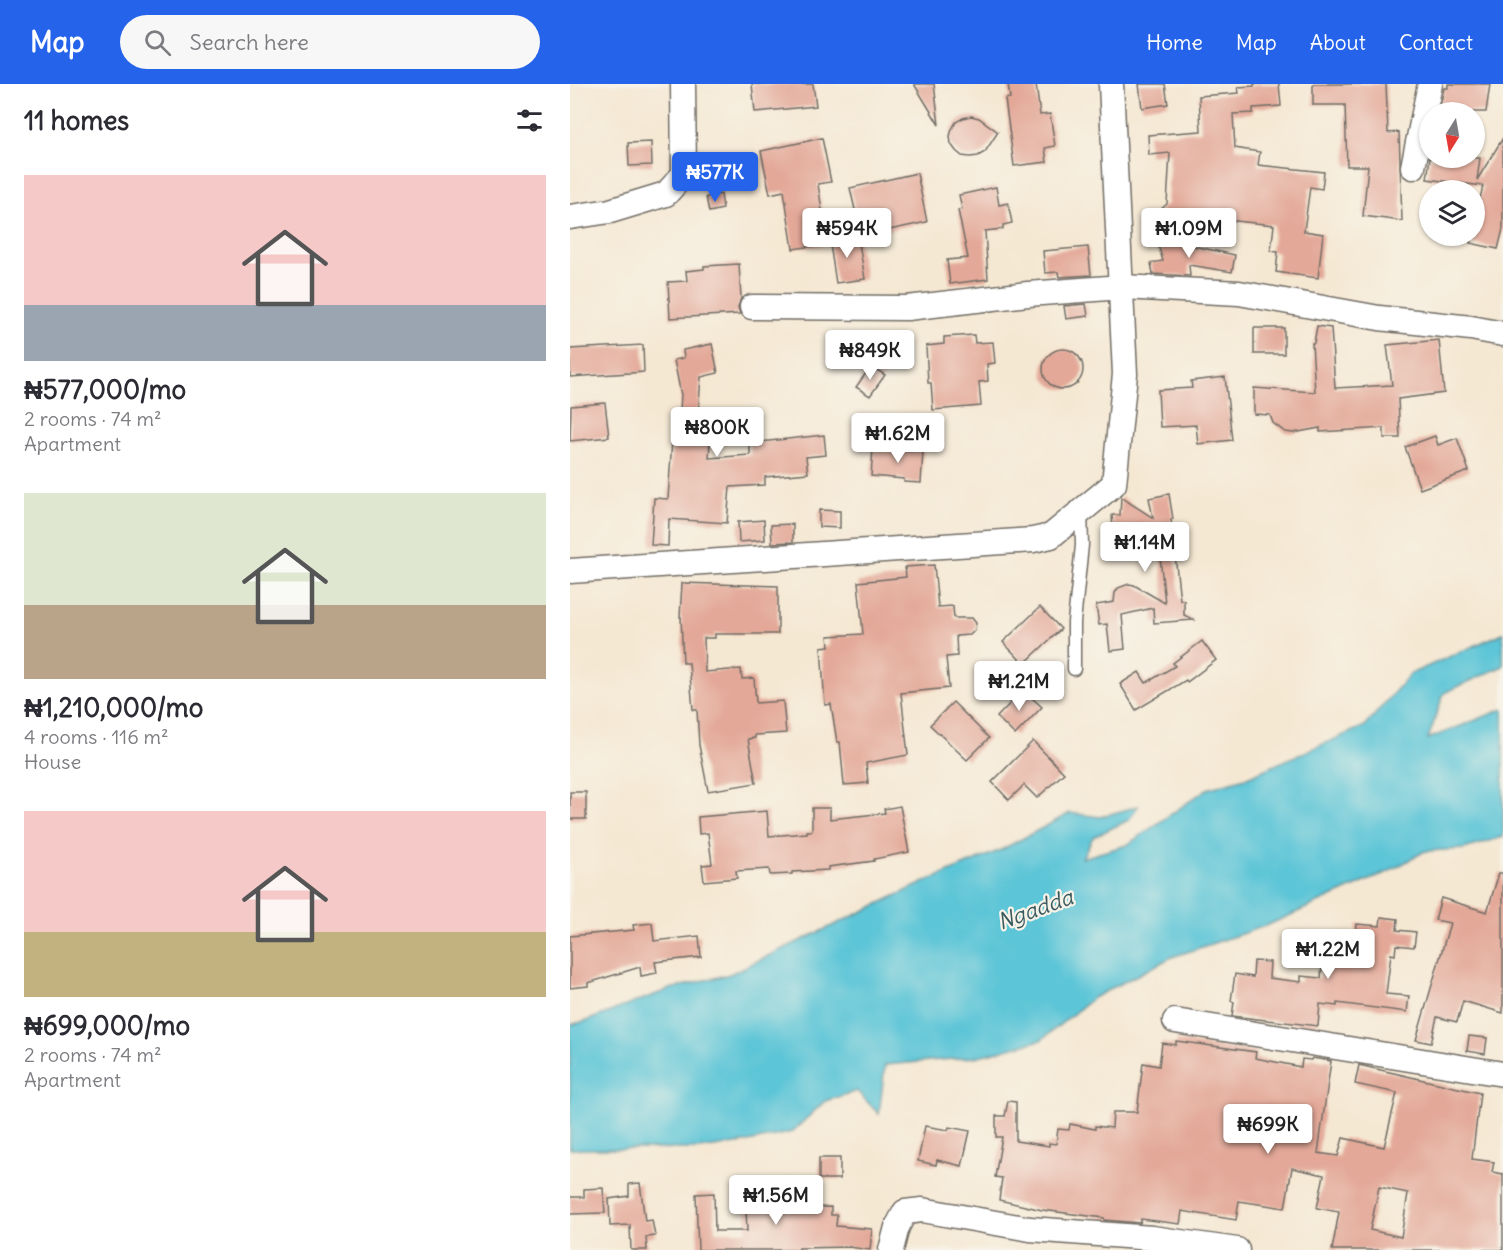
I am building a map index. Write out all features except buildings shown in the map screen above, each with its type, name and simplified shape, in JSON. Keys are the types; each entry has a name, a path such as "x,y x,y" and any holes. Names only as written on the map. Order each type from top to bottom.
{"street":[{"path":"570,217 610,211 666,194 684,174 683,84"},
{"path":"570,571 1033,540 1051,536 1114,484 1125,374 1111,84"},
{"path":"1413,167 1430,84"},
{"path":"752,307 907,308 1028,294 1122,287 1239,293 1379,318 1471,328 1503,334"},
{"path":"1176,1021 1503,1074"},
{"path":"891,1250 897,1227 905,1212 922,1210 1030,1229 1151,1244 1237,1250"}],"lane":[{"path":"1074,669 1074,622 1082,545 1082,512"}],"water":[{"name":"Ngadda","path":"1503,633 1503,666 1444,693 1428,739 1503,709 1503,837 1464,849 1425,851 1388,872 1268,925 1172,957 1093,998 1041,1040 975,1057 885,1065 879,1114 857,1091 825,1101 792,1132 744,1143 698,1149 570,1149 570,1025 670,989 730,974 923,883 1003,849 1070,813 1100,817 1138,806 1129,820 1093,837 1082,858 1127,845 1207,789 1245,778 1365,726 1410,674"}]}
